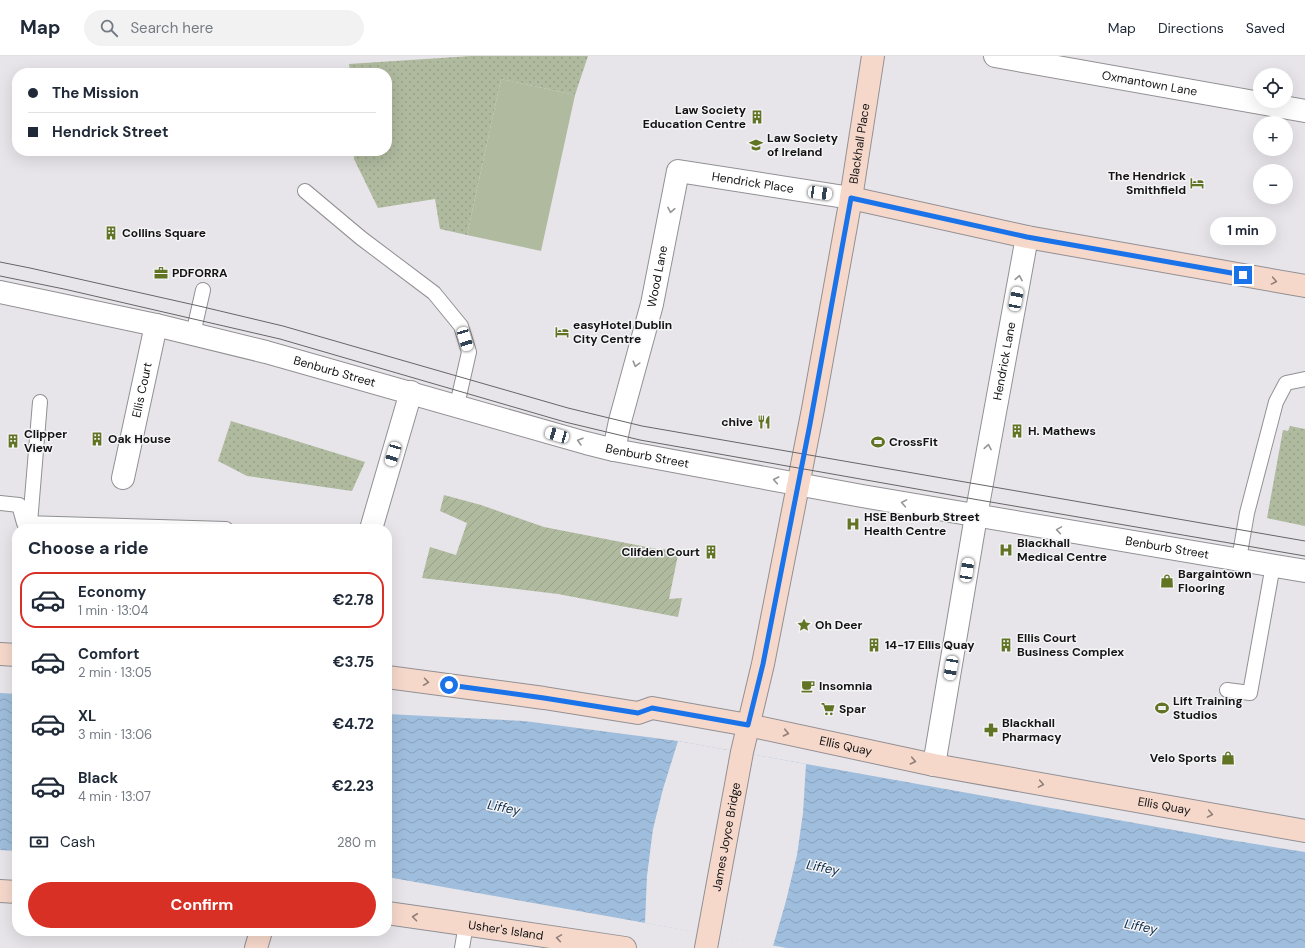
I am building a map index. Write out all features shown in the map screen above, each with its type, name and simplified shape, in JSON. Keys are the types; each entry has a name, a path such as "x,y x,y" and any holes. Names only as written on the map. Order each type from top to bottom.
{"main road":[{"name":"Blackhall Place","path":"748,725 763,664 798,485 851,198 873,56"},
{"path":"851,198 1027,237 1305,286"},
{"path":"0,654 12,655"},
{"name":"Ellis Quay","path":"392,678 544,698 638,713 652,708 748,725 934,765 1305,831"},
{"name":"James Joyce Bridge","path":"708,941 748,725"},
{"path":"0,892 12,892"},
{"name":"Usher's Island","path":"392,915 466,924 625,948"},
{"path":"256,948 260,936"}],"street":[{"name":"Oxmantown Lane","path":"995,56 1305,111"},
{"name":"Hendrick Place","path":"678,172 851,198"},
{"name":"Wood Lane","path":"614,450 620,421 652,304 678,172"},
{"name":"Hendrick Lane","path":"934,765 981,486 1027,237"},
{"name":"Benburb Street","path":"0,292 156,325 273,354 614,450 798,485 1305,571"},
{"name":"Ellis Court","path":"123,478 156,325"},
{"path":"373,522 411,392"}],"lane":[{"path":"305,191 361,238 434,293 461,326 469,352 457,405"},
{"path":"193,334 203,290"},
{"path":"1239,559 1246,513 1276,402 1286,383 1305,379"},
{"path":"30,523 40,402"},
{"path":"0,503 19,505 24,523 63,524"},
{"path":"1227,690 1250,693 1272,565"},
{"path":"462,948 466,924"}],"green space":[{"path":"471,56 588,56 575,95 501,79 467,235 440,229 435,199 378,208 354,159 354,156 392,156 392,68 349,68 349,64"},
{"path":"501,79 575,95 541,251 467,235"},
{"path":"231,421 365,462 352,491 247,476 218,461"},
{"path":"1290,426 1305,429 1305,526 1267,518 1283,430 1288,431"},
{"path":"444,495 481,505 544,527 657,549 679,550 669,599 682,598 678,617 558,594 422,578 430,547 456,555 467,523 440,511"}],"water":[{"path":"0,693 12,694 12,851 0,850"},
{"name":"Liffey","path":"392,714 524,721 678,741 1224,839 1305,852 1305,948 787,948 392,878"}],"pier":[{"path":"678,741 806,764 803,813 797,855 773,946 645,923 647,876 653,829 663,789"}],"tram line":[{"path":"0,262 283,326 568,408 642,426 1305,541"},
{"path":"0,276 64,289 280,339 565,422 640,440 1305,556"}],"place":[{"name":"Law Society Education Centre","path":"757,117"},
{"name":"Law Society of Ireland","path":"756,145"},
{"name":"The Hendrick Smithfield","path":"1197,183"},
{"name":"Collins Square","path":"111,233"},
{"name":"PDFORRA","path":"161,273"},
{"name":"easyHotel Dublin City Centre","path":"562,332"},
{"name":"chive","path":"764,422"},
{"name":"H. Mathews","path":"1017,431"},
{"name":"Oak House","path":"97,439"},
{"name":"Clipper View","path":"13,441"},
{"name":"CrossFit","path":"878,442"},
{"name":"HSE Benburb Street Health Centre","path":"853,524"},
{"name":"Blackhall Medical Centre","path":"1006,550"},
{"name":"Clifden Court","path":"711,552"},
{"name":"Bargaintown Flooring","path":"1167,581"},
{"name":"Oh Deer","path":"804,625"},
{"name":"14-17 Ellis Quay","path":"874,645"},
{"name":"Ellis Court Business Complex","path":"1006,645"},
{"name":"Insomnia","path":"808,686"},
{"name":"Lift Training Studios","path":"1162,708"},
{"name":"Spar","path":"828,709"},
{"name":"Blackhall Pharmacy","path":"991,730"},
{"name":"Velo Sports","path":"1228,758"}],"route":[{"path":"449,685 638,713 652,708 748,725 763,664 810,424 851,198 1027,237 1243,275"}]}
